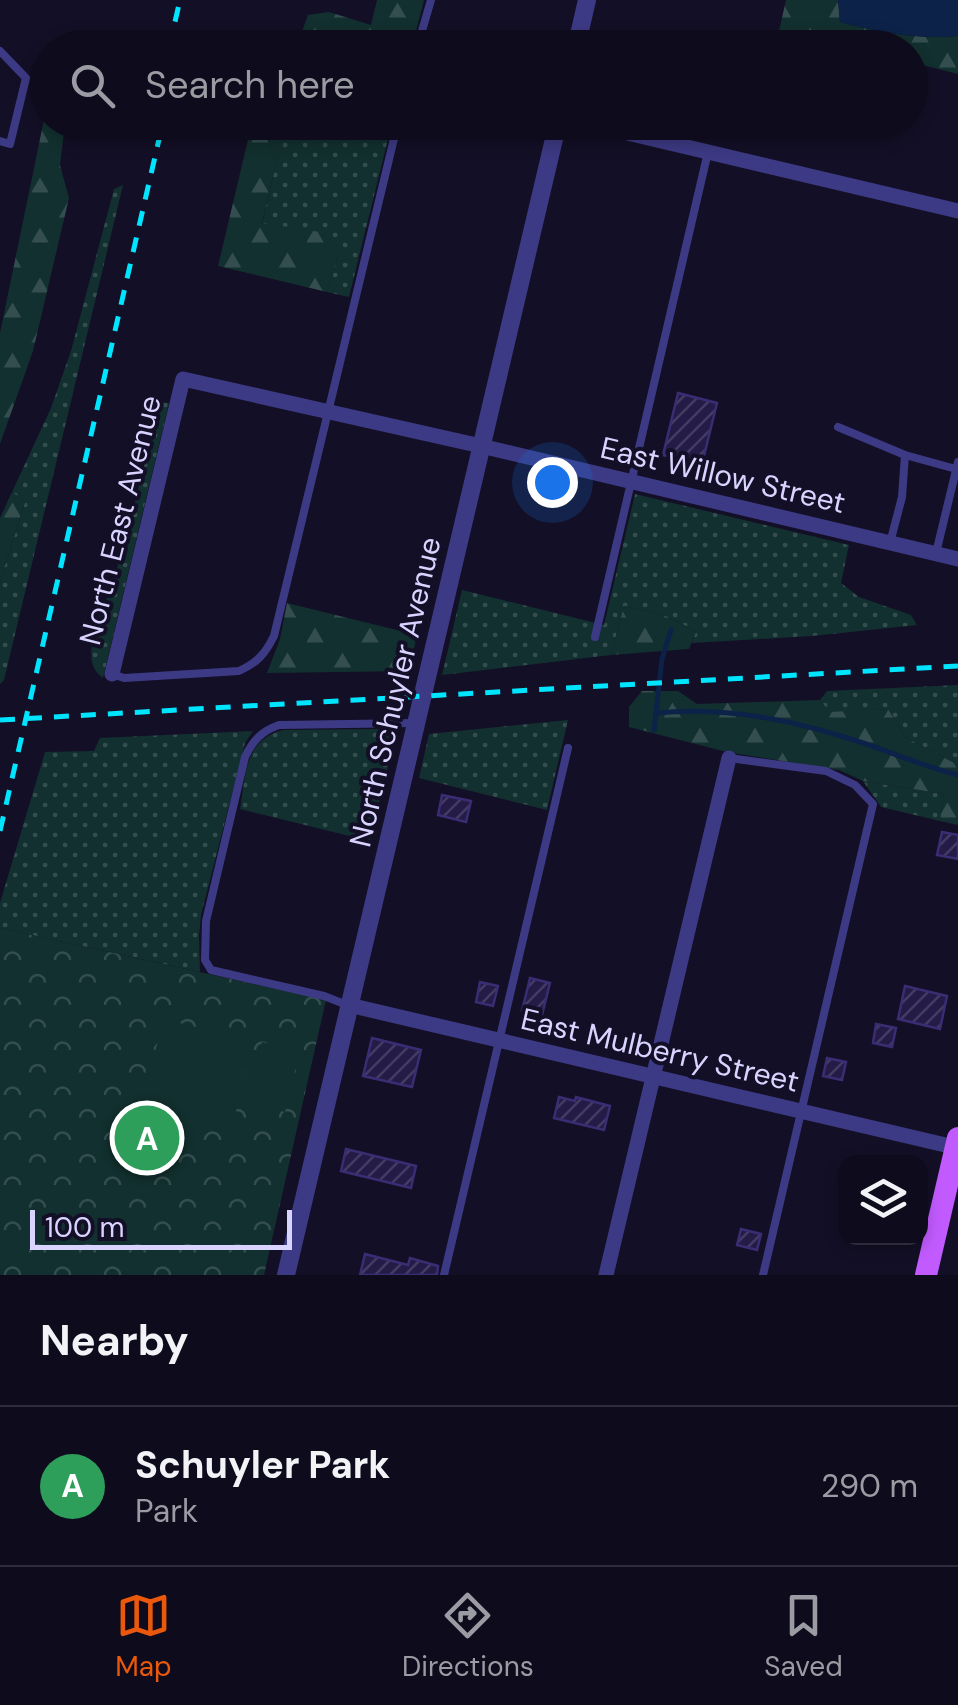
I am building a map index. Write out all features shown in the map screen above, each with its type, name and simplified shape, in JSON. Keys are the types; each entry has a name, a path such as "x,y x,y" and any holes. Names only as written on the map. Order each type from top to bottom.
{"main road":[{"path":"926,1275 957,1144"}],"street":[{"path":"580,30 587,0"},
{"name":"North Schuyler Avenue","path":"286,1275 554,140"},
{"path":"657,140 958,211"},
{"name":"East Willow Street","path":"183,380 958,559"},
{"name":"North East Avenue","path":"112,674 183,380"},
{"path":"606,1275 729,758"},
{"name":"East Mulberry Street","path":"349,1005 802,1112 957,1144"}],"lane":[{"path":"422,30 431,0"},
{"path":"0,51 26,78 10,144 0,142"},
{"path":"112,674 124,678 239,671 265,654 274,636 394,140"},
{"path":"595,636 708,152"},
{"path":"838,427 905,454 957,466 936,553"},
{"path":"890,543 902,497 905,454"},
{"path":"349,1005 211,970 205,960 206,921 245,756 258,736 280,725 416,722"},
{"path":"444,1275 568,748"},
{"path":"729,758 826,772 854,785 873,804 763,1275"}],"green space":[{"path":"377,0 424,0 416,30 302,30 308,15 329,12 371,25"},
{"path":"786,0 838,0 840,22 875,30 779,30"},
{"path":"928,36 958,36 958,74 928,66"},
{"path":"40,140 63,140 60,165 69,198 33,351 0,444 0,333"},
{"path":"248,140 268,140 278,155 262,223 320,232 339,254 327,292 218,266"},
{"path":"268,140 388,140 349,297 327,292 339,254 262,224 278,155"},
{"path":"123,185 0,684 0,582 25,502 12,492 51,408 71,351 114,189"},
{"path":"160,402 169,403 103,678 92,663 93,636 125,539"},
{"path":"12,492 25,502 0,582 0,518"},
{"path":"635,494 849,545 841,583 859,597 911,615 917,625 692,643 696,631 664,615 624,606 611,655 442,675 462,590 604,625"},
{"path":"287,603 417,635 409,671 267,673 280,639"},
{"path":"624,606 664,615 696,631 689,649 611,655"},
{"path":"958,685 958,765 905,737 888,709 829,713 820,700 827,691"},
{"path":"642,691 678,691 697,704 820,700 830,712 888,709 905,737 958,765 958,825 940,821 944,794 863,781 839,770 727,752 629,727 629,707"},
{"path":"568,720 547,810 419,778 429,734"},
{"path":"379,729 396,733 370,841 240,809 249,760 270,735 283,730"},
{"path":"253,731 245,743 201,915 200,972 0,928 0,903 45,752 94,751 100,738"},
{"path":"863,781 944,794 940,821 881,807"},
{"path":"0,928 326,1000 264,1275 0,1275"},
{"path":"163,1019 253,1041 231,1132 141,1111"},
{"path":"262,1042 300,1051 285,1112 247,1103"}],"water":[{"path":"838,0 958,0 958,36 928,37 928,30 875,30 840,22"}],"building":[{"path":"678,393 717,403 702,464 663,455"},
{"path":"442,795 471,801 466,822 438,815"},
{"path":"942,832 958,835 958,859 937,855"},
{"path":"530,978 550,983 542,1015 522,1011"},
{"path":"480,982 498,986 493,1006 476,1002"},
{"path":"905,986 947,996 940,1029 898,1019"},
{"path":"876,1024 896,1028 892,1047 873,1043"},
{"path":"372,1038 421,1050 412,1087 363,1076"},
{"path":"827,1058 846,1062 842,1080 823,1076"},
{"path":"559,1097 610,1106 604,1130 554,1118"},
{"path":"346,1149 416,1166 411,1188 341,1171"},
{"path":"741,1229 761,1234 757,1250 737,1245"},
{"path":"365,1254 408,1265 410,1258 438,1266 437,1275 360,1275"}],"waterway":[{"path":"654,730 662,659 671,630"},
{"path":"657,713 726,713 773,719 841,736 958,775"}],"railway":[{"path":"173,30 180,0"},
{"path":"0,831 159,140"},
{"path":"0,720 958,666"}],"place":[{"name":"Schuyler Park","path":"147,1138"}]}
